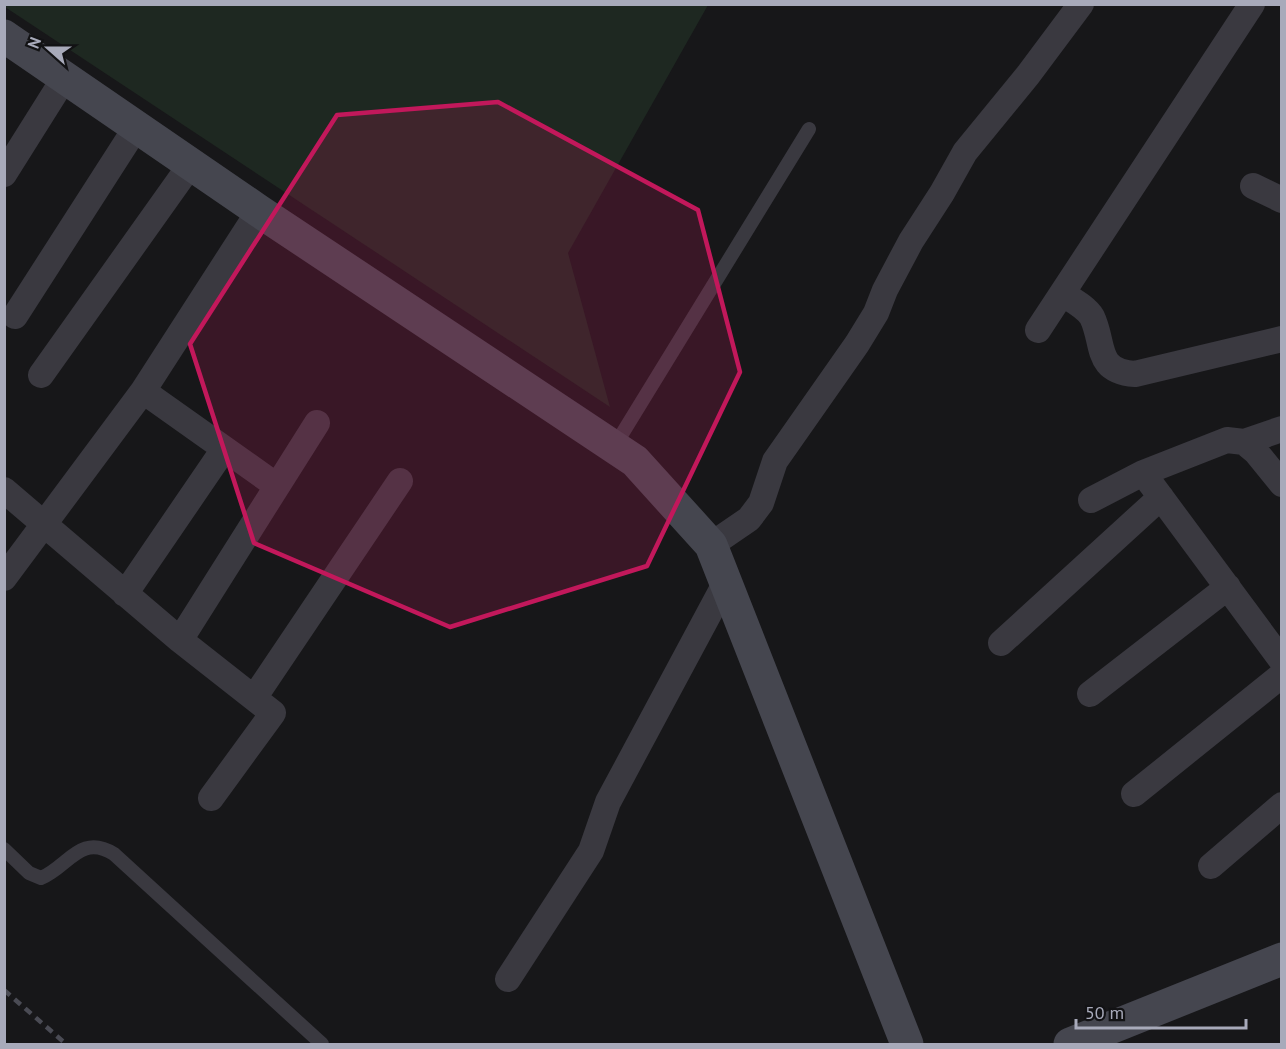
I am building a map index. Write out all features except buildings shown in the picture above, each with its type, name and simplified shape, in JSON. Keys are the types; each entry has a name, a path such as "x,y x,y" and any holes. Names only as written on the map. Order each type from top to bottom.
{"main road":[{"path":"4,36 260,211 634,461 711,545 907,1044"},
{"path":"1070,1044 1281,959"}],"street":[{"path":"711,545 749,519 761,503 775,461 858,344 876,313 885,290 911,241 965,152 1029,75 1081,4"},
{"path":"1038,330 1252,4"},
{"path":"4,174 65,77"},
{"path":"15,316 136,126"},
{"path":"41,375 191,164"},
{"path":"1253,186 1281,200"},
{"path":"4,578 143,391 260,211"},
{"path":"1063,294 1091,316 1107,364 1121,373 1135,374 1281,339"},
{"path":"143,391 277,486"},
{"path":"180,640 317,423"},
{"path":"1091,500 1143,473 1227,440 1244,442 1281,429"},
{"path":"1244,442 1256,452 1281,484"},
{"path":"125,594 224,449"},
{"path":"1143,473 1281,661"},
{"path":"254,698 400,481"},
{"path":"4,490 180,640 273,712 211,798"},
{"path":"1001,643 1161,497"},
{"path":"508,979 591,851 608,802 726,582"},
{"path":"1090,694 1228,587"},
{"path":"1134,794 1281,675"},
{"path":"1211,866 1281,805"}],"lane":[{"path":"614,447 809,129"},
{"path":"4,849 29,873 40,878 50,874 80,850 92,846 105,848 322,1044"}],"highlighted area":[{"path":"498,102 698,210 740,372 647,566 450,627 254,543 190,344 337,115"}],"shaded area":[{"path":"4,5 708,5 568,253 610,407 5,7"}],"railway":[{"path":"4,990 66,1044"}]}
